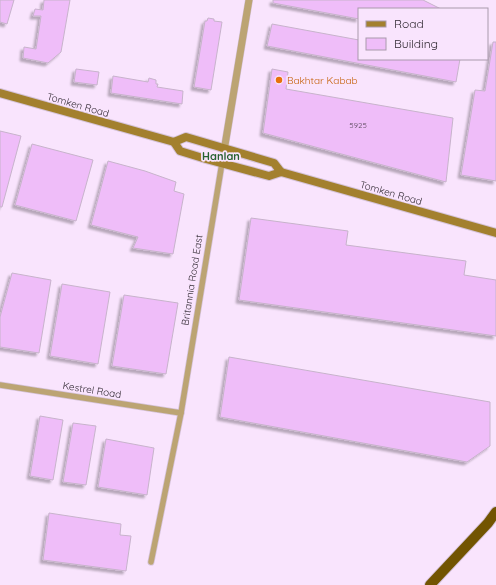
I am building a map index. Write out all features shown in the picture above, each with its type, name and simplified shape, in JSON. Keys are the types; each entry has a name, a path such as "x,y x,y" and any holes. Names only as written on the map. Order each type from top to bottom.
{"highway":[{"path":"430,585 483,529 496,512"}],"main road":[{"name":"Tomken Road","path":"0,93 174,142 186,138 224,148 274,163 281,172"},
{"name":"Tomken Road","path":"174,142 180,151 222,163 269,176 281,172 496,233"}],"street":[{"name":"Britannia Road East","path":"151,562 180,413 249,0"},
{"name":"Kestrel Road","path":"0,385 180,413"}],"building":[{"path":"0,0 14,0 7,24 0,22"},
{"path":"44,0 70,0 61,52 48,63 23,58 24,47 36,49 41,16 33,16 35,9 43,10"},
{"path":"273,0 423,0 439,8 358,8 358,19 273,3"},
{"path":"208,18 214,19 214,21 222,22 211,90 194,87 205,21 207,21"},
{"path":"272,24 358,40 358,60 460,60 456,82 267,46"},
{"path":"493,42 496,42 496,181 461,175 475,90 485,91"},
{"path":"76,69 99,72 97,85 74,82"},
{"path":"272,69 288,72 286,89 453,118 446,182 263,133"},
{"path":"113,76 148,82 149,78 156,80 156,84 158,84 157,87 183,91 182,104 111,93"},
{"path":"0,131 21,136 2,207 0,207"},
{"path":"32,144 93,160 76,221 15,205"},
{"path":"108,161 145,171 176,182 174,191 184,194 173,254 133,248 138,237 91,225"},
{"path":"251,218 348,231 346,245 466,261 464,275 496,280 496,336 239,300"},
{"path":"12,273 51,280 39,353 0,347 0,317"},
{"path":"62,284 110,292 98,364 50,356"},
{"path":"124,295 178,303 166,374 112,366"},
{"path":"229,357 490,402 490,446 467,462 220,417"},
{"path":"40,416 63,420 53,480 30,476"},
{"path":"73,423 96,426 86,485 63,482"},
{"path":"106,439 154,448 147,495 98,487"},
{"path":"49,513 121,524 120,535 131,536 126,571 43,560"}],"place":[{"name":"Bakhtar Kabab","path":"279,80"}],"district":[{"name":"Hanlan","path":"221,156"}]}
